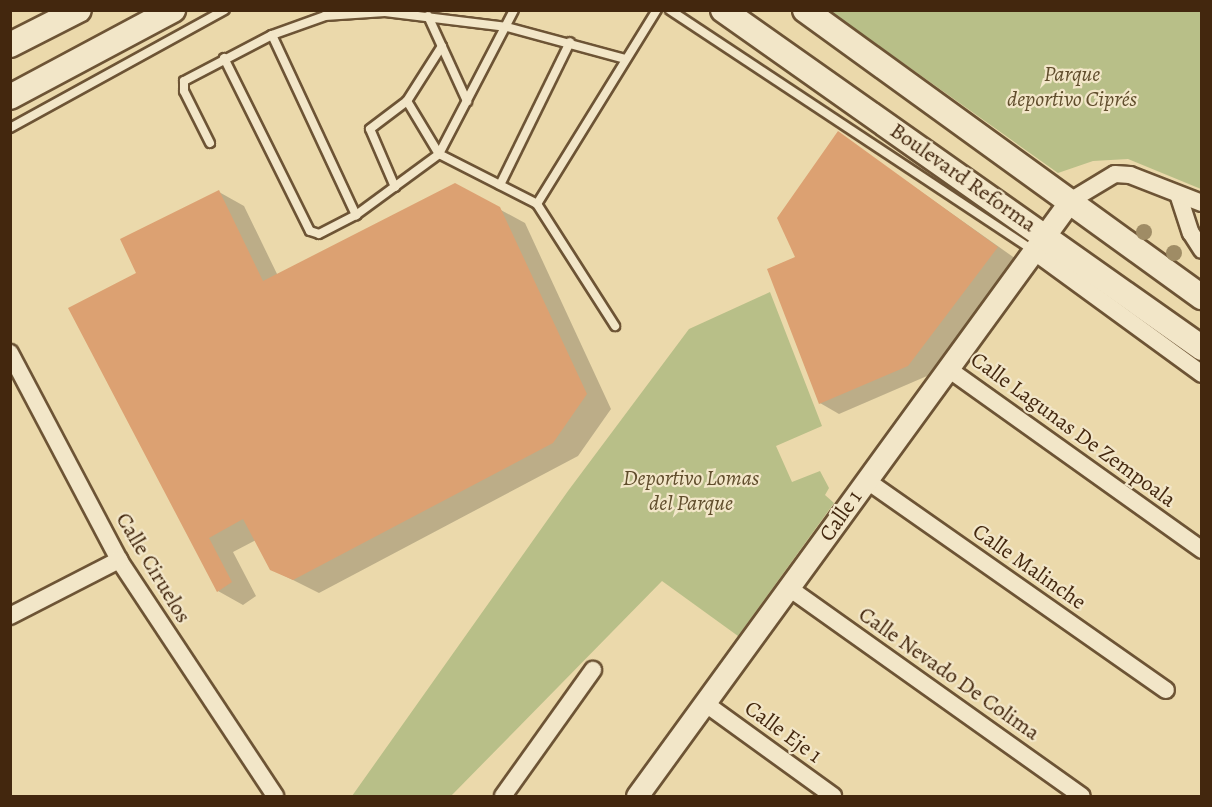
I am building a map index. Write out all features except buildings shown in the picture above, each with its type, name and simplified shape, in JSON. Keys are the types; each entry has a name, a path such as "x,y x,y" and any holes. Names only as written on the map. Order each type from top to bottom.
{"main road":[{"path":"10,45 79,10"},
{"path":"10,97 173,10"},
{"name":"Boulevard Reforma","path":"723,10 1038,242 1202,348"},
{"name":"Boulevard Reforma","path":"805,10 1202,297"}],"street":[{"path":"1070,201 1115,174 1130,175 1179,197 1202,203"},
{"path":"1179,197 1191,232 1202,250"},
{"name":"Calle 1","path":"637,796 1070,201"},
{"path":"1038,242 1202,374"},
{"name":"Calle Ciruelos","path":"10,353 119,560 275,796"},
{"name":"Calle Lagunas De Zempoala","path":"947,368 1202,550"},
{"name":"Calle Malinche","path":"866,480 1166,690"},
{"path":"10,616 119,560"},
{"name":"Calle Nevado De Colima","path":"789,588 1082,796"},
{"path":"503,796 593,670"},
{"name":"Calle Eje 1","path":"706,704 833,796"}],"lane":[{"path":"10,128 225,10"},
{"path":"224,58 310,231 319,234 356,215 439,154 514,10"},
{"path":"537,204 657,10"},
{"path":"670,10 1038,242"},
{"path":"210,144 184,91 184,81 224,58 273,35 325,16 355,13 428,16 507,27 570,42 626,59"},
{"path":"428,16 467,101"},
{"path":"273,35 356,215"},
{"path":"500,185 570,42"},
{"path":"395,187 370,129 407,101 442,46"},
{"path":"407,101 439,154 537,204 615,326"}],"green space":[{"name":"Parque deportivo Ciprés","path":"830,11 1201,11 1201,189 1128,159 1093,161 1058,173"},
{"name":"Deportivo Lomas del Parque","path":"770,292 822,426 776,446 792,482 820,471 829,488 825,495 834,503 738,636 662,581 451,796 352,796 568,491 689,329"}]}
